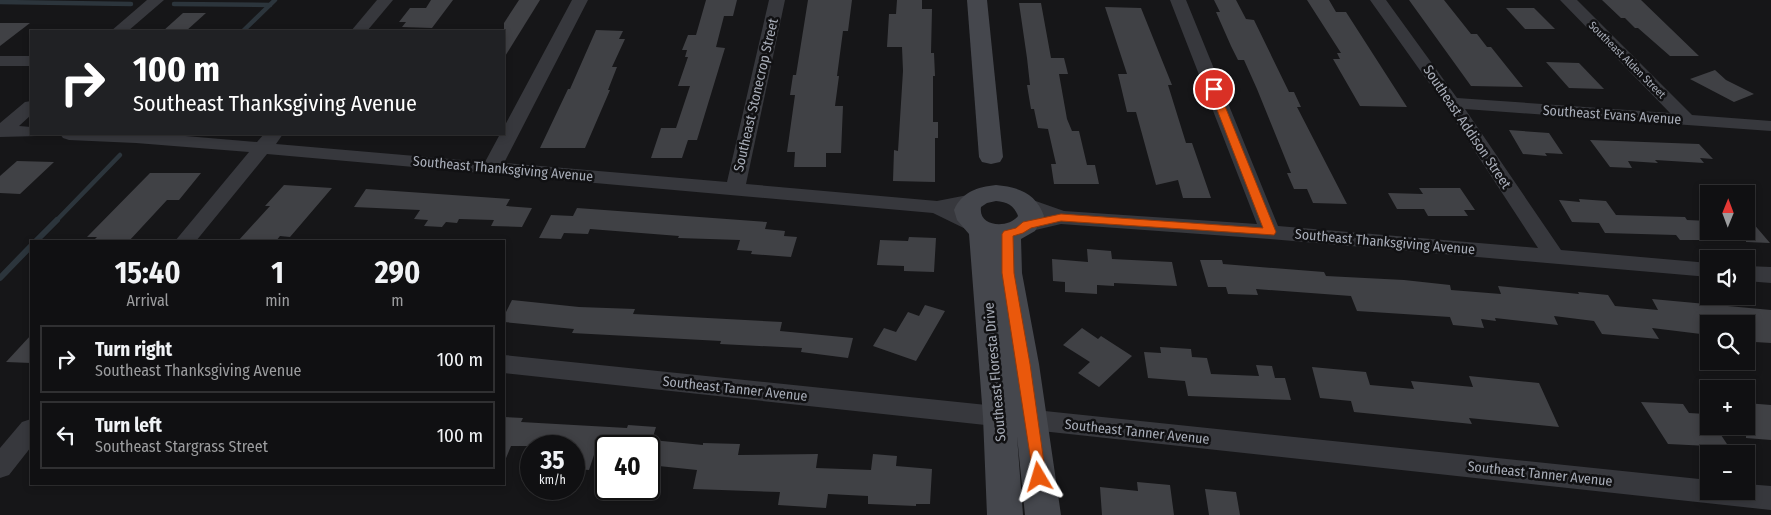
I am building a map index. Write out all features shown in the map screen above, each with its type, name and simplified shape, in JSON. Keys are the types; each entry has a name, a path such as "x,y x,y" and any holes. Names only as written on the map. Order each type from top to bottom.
{"street":[{"path":"120,30 156,0"},
{"path":"360,30 385,0"},
{"path":"492,167 580,0"},
{"name":"Southeast Stonecrop Street","path":"735,189 777,0"},
{"path":"977,197 980,163 991,157 978,0"},
{"path":"1178,0 1270,232"},
{"name":"Southeast Addison Street","path":"1378,0 1452,103 1554,256"},
{"name":"Southeast Alden Street","path":"1568,0 1687,120"},
{"path":"0,61 30,61"},
{"name":"Southeast Evans Avenue","path":"1452,103 1771,126"},
{"path":"1,131 30,107"},
{"path":"1,131 30,132"},
{"name":"Southeast Thanksgiving Avenue","path":"91,135 136,137 937,206 1004,219 1061,217 1270,232 1700,269"},
{"path":"186,240 273,135"},
{"name":"Southeast Floresta Drive","path":"991,157 1004,164 999,417 1005,515"},
{"path":"996,193 1004,219 967,216 968,205 977,197 996,193"},
{"name":"Southeast Thanksgiving Avenue","path":"937,206 977,197"},
{"name":"Southeast Floresta Drive","path":"1004,219 1008,273 1031,420 1043,515"},
{"path":"1755,274 1771,275"},
{"name":"Southeast Tanner Avenue","path":"505,364 1771,498"},
{"path":"0,467 30,430"}],"building":[{"path":"431,0 453,0 432,28 402,27 406,22 399,22 410,8 426,8"},
{"path":"519,0 540,0 505,56 504,23"},
{"path":"706,0 737,0 733,16 724,16 716,47 725,48 697,140 688,140 682,158 651,158 661,128 676,128 690,86 678,86 688,57 685,57 687,50 682,50 688,35 696,35"},
{"path":"808,0 852,0 848,31 843,31 837,76 839,76 835,106 843,106 841,153 826,153 826,167 794,167 795,152 787,152 795,95 790,95 793,75 796,75"},
{"path":"897,0 922,0 922,9 932,9 931,53 934,53 935,76 933,76 933,122 938,122 938,138 935,138 935,182 893,181 894,150 898,151 903,71 902,47 887,47 889,14 896,14"},
{"path":"1214,0 1236,0 1246,19 1254,20 1289,92 1294,92 1301,107 1297,107 1347,204 1313,203 1307,189 1294,189 1287,173 1291,173 1257,89 1244,60 1238,60 1231,46 1216,12 1220,12"},
{"path":"1307,0 1329,0 1336,12 1346,12 1407,107 1360,106 1333,59 1340,59 1337,53 1341,53"},
{"path":"1409,0 1444,0 1471,34 1477,34 1487,47 1491,47 1523,87 1471,86"},
{"path":"1602,0 1641,0 1699,56 1670,56 1638,28 1635,28 1625,18 1621,18"},
{"path":"1019,3 1041,3 1051,58 1064,58 1068,74 1059,74 1067,119 1072,131 1079,131 1087,165 1095,165 1099,184 1054,184 1051,164 1056,164 1048,129 1038,128 1034,109 1031,109 1027,85 1030,85 1027,58"},
{"path":"1105,7 1141,8 1172,85 1168,85 1186,143 1192,143 1211,198 1183,198 1178,180 1156,185 1136,112 1127,112 1118,74 1127,74"},
{"path":"1506,8 1534,8 1555,29 1525,29"},
{"path":"183,13 206,13 187,30 164,30"},
{"path":"0,23 30,23 0,46"},
{"path":"596,30 623,31 619,39 625,39 612,67 617,67 608,90 610,90 585,148 540,148 568,89 570,89"},
{"path":"1546,62 1579,63 1604,89 1569,88"},
{"path":"1715,70 1726,80 1754,94 1734,102 1690,79"},
{"path":"1509,130 1549,133 1563,154 1545,153 1547,156 1523,154"},
{"path":"1590,140 1699,144 1713,159 1700,158 1704,163 1655,160 1658,163 1628,161 1632,168 1610,167"},
{"path":"17,161 54,162 20,194 0,193 0,176"},
{"path":"150,173 201,173 179,200 167,200 130,240 94,240 97,237 87,237"},
{"path":"284,185 332,188 290,237 280,236 277,240 239,240 270,206 265,206"},
{"path":"1419,188 1460,188 1475,210 1464,210 1468,216 1428,216 1424,209 1397,209 1388,193 1423,194"},
{"path":"366,189 510,199 506,206 532,208 522,227 491,226 494,220 459,219 457,223 446,222 442,227 424,226 428,220 414,219 420,210 354,207"},
{"path":"1579,199 1606,201 1616,215 1685,217 1687,220 1700,221 1700,240 1680,240 1676,235 1605,233 1599,223 1572,222 1559,200 1580,202"},
{"path":"577,208 767,222 765,229 785,231 784,236 797,237 791,257 751,254 752,251 737,250 740,240 678,238 679,236 590,229 588,234 564,233 561,239 539,238 551,215 573,216"},
{"path":"1755,226 1770,243 1746,242 1746,240 1755,240"},
{"path":"909,237 936,238 934,272 904,271 904,266 877,265 880,240 908,241"},
{"path":"1087,249 1111,251 1112,259 1172,262 1177,286 1114,283 1114,286 1097,285 1097,294 1065,292 1065,282 1053,281 1052,259 1088,262"},
{"path":"1200,260 1222,260 1223,264 1324,272 1326,276 1404,280 1450,285 1451,290 1501,294 1498,286 1608,295 1615,306 1658,310 1652,299 1700,303 1700,305 1771,310 1771,343 1755,342 1755,315 1700,315 1700,334 1652,328 1659,339 1602,334 1594,321 1554,316 1558,325 1495,318 1496,321 1481,319 1484,328 1453,325 1450,317 1357,311 1351,296 1256,289 1258,295 1228,294 1226,287 1208,287"},
{"path":"512,300 579,307 635,309 633,314 782,322 780,331 853,338 848,358 801,352 802,348 720,344 721,341 572,333 574,329 505,322 505,314"},
{"path":"925,305 945,311 916,361 873,346 884,328 896,332 908,312 919,316"},
{"path":"1082,328 1098,339 1101,336 1132,356 1099,387 1078,373 1090,362 1063,345"},
{"path":"30,336 30,363 6,362"},
{"path":"1160,347 1191,349 1192,357 1207,358 1211,374 1259,376 1256,365 1272,366 1275,378 1285,378 1291,400 1188,396 1185,381 1148,378 1144,352 1161,353"},
{"path":"1312,367 1366,372 1370,385 1414,389 1411,381 1473,387 1469,376 1539,383 1559,427 1469,418 1472,424 1354,412 1351,401 1320,398"},
{"path":"1641,402 1683,404 1689,413 1700,414 1700,435 1721,435 1728,445 1700,446 1668,444"},
{"path":"1755,404 1771,405 1771,440 1746,438 1746,435 1755,435"},
{"path":"505,417 523,418 521,422 627,428 628,425 656,427 654,435 595,435 595,452 589,470 585,470 585,435 520,435 520,446 511,446 505,461"},
{"path":"660,441 703,445 703,443 740,444 738,455 818,454 816,468 871,470 873,454 897,456 896,466 932,469 930,504 916,504 916,506 868,504 868,496 828,494 826,508 778,505 780,492 693,489 697,470 660,466"},
{"path":"1137,482 1170,485 1174,515 1102,515 1100,487 1138,491"},
{"path":"1205,489 1236,492 1240,515 1209,515"}],"waterway":[{"path":"270,5 275,0"},
{"path":"0,2 131,4"},
{"path":"174,4 270,5"},
{"path":"244,30 270,5"},
{"path":"56,221 120,155"},
{"path":"37,240 56,221"},
{"path":"0,278 30,247"}],"route":[{"path":"1039,477 1024,364 1008,273 1008,234 1019,231 1027,225 1061,217 1270,232 1214,89"}]}
